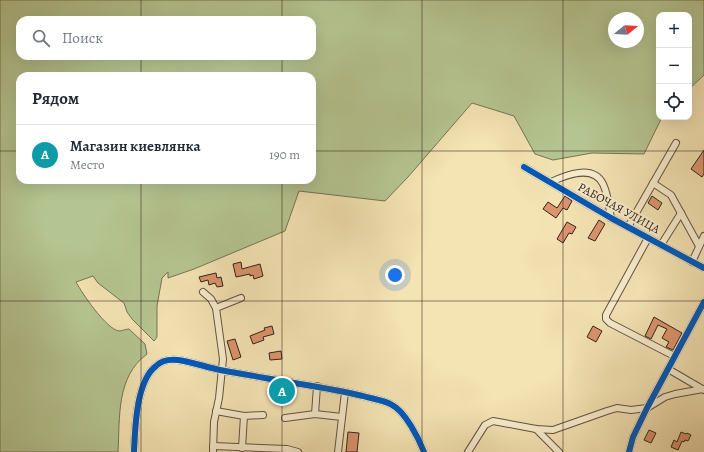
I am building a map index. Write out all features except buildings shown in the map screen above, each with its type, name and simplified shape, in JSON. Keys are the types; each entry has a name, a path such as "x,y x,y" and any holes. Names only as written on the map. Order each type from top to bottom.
{"street":[{"path":"628,227 676,143"},
{"name":"РАБОЧАЯ УЛИЦА","path":"524,167 611,218 704,268"},
{"path":"551,182 566,175 580,172 586,172 599,178 605,187 611,218"},
{"path":"653,183 671,195 699,246"},
{"path":"661,245 681,213"},
{"path":"692,262 704,236"},
{"path":"648,238 606,315 606,319 610,324 674,356"},
{"path":"203,292 211,299 216,308 223,354 223,370 214,422 213,449 287,449 298,452"},
{"path":"216,308 241,298"},
{"path":"629,452 633,437 647,408 704,302"},
{"path":"134,452 136,423 141,394 147,376 156,365 162,361 170,360 179,360 223,370 317,386 394,405 405,418 424,452"},
{"path":"668,369 704,389"},
{"path":"315,414 317,386"},
{"path":"468,452 485,425 493,420 536,429 553,430 617,408 631,410 647,408 665,397 704,389"},
{"path":"338,452 345,392"},
{"path":"216,411 244,416 263,414"},
{"path":"285,418 315,414 342,417"},
{"path":"242,448 244,416"},
{"path":"536,429 559,452"}],"green space":[{"path":"0,0 704,0 704,75 692,86 692,12 656,12 656,120 661,120 644,154 592,153 553,160 535,154 514,116 472,103 408,177 385,201 299,191 285,231 194,269 168,278 168,272 162,278 157,306 157,337 154,341 132,319 127,312 124,303 98,283 93,276 76,282 101,318 114,329 119,331 129,329 145,344 147,354 137,363 130,374 125,386 120,412 118,452 0,452"}],"cycle path":[{"path":"524,167 611,218 704,268"},
{"path":"629,452 633,437 647,408 704,302"},
{"path":"134,452 136,419 144,383 149,373 158,364 166,360 178,360 215,369 339,391 386,402 397,408 407,419 424,452"}],"place":[{"name":"Магазин киевлянка","path":"282,391"}]}
